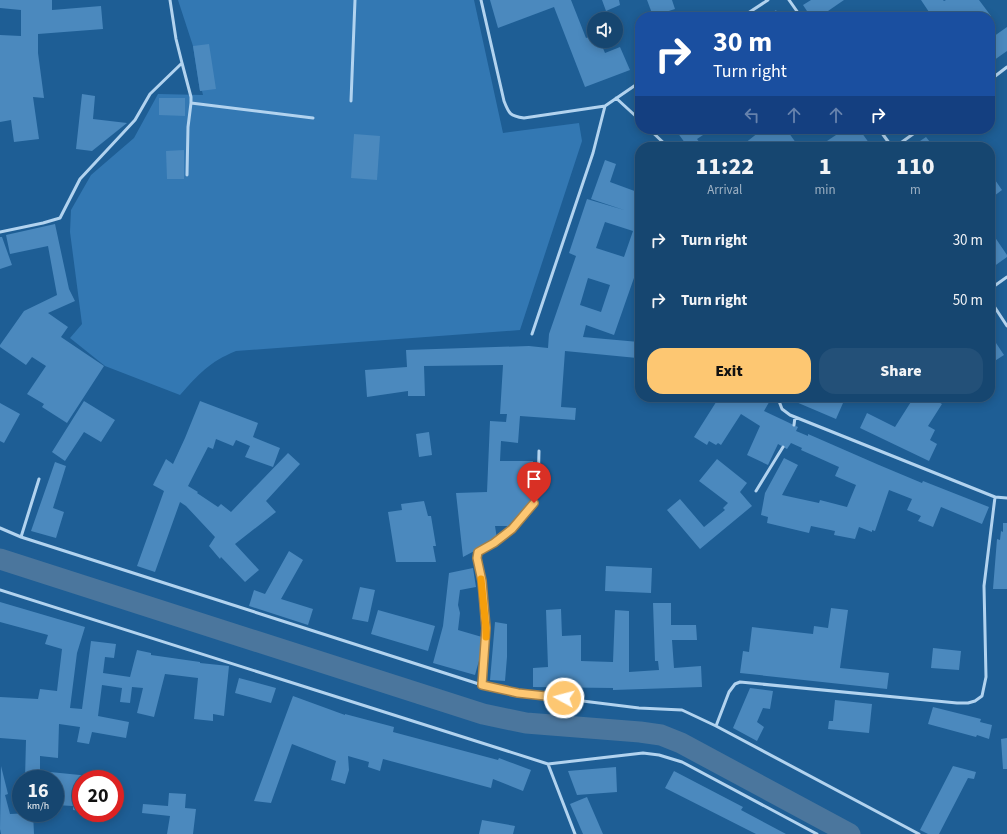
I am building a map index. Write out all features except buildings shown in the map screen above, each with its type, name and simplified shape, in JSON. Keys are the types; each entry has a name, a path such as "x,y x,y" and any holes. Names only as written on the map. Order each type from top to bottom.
{"lane":[{"path":"170,0 176,39 191,97 188,127 187,175"},
{"path":"351,101 355,0"},
{"path":"481,0 504,102 508,111 513,116 524,118 605,106 635,85"},
{"path":"750,12 768,0"},
{"path":"789,0 797,12"},
{"path":"0,232 60,218 80,179 135,120 150,94 182,63"},
{"path":"995,76 1007,68"},
{"path":"616,98 635,115"},
{"path":"191,103 313,118"},
{"path":"532,334 593,153 605,106"},
{"path":"654,134 663,142"},
{"path":"902,142 913,134"},
{"path":"995,285 1007,277"},
{"path":"995,308 1007,326"},
{"path":"780,402 782,409 795,417 994,497 1007,498"},
{"path":"794,425 795,417"},
{"path":"756,491 783,447"},
{"path":"482,685 486,628 482,581 477,555 478,552 494,543 512,529 534,503 538,491 539,451"},
{"path":"21,537 39,479"},
{"path":"716,726 729,692 735,684 740,682 958,703 975,701 982,696 986,678 984,586 994,497"},
{"path":"0,528 21,537 482,685 518,693 639,708 682,710 716,726 919,834"},
{"path":"0,590 548,764 643,753 659,755 682,762 817,834"},
{"path":"548,764 575,834"}],"shaded area":[{"path":"178,0 474,0 503,133 579,123 582,141 520,330 236,351 211,364 180,395 105,366 70,338 82,324 70,232 71,210 91,175 134,138 158,94 203,95 202,91 200,91 193,46"}],"waterway":[{"path":"0,559 483,714 526,723 661,735 681,743 850,834"}],"slow traffic":[{"path":"481,579 486,637"}],"route":[{"path":"534,503 528,512 512,529 494,543 482,549 477,555 482,581 486,628 482,685 518,693 564,698"}]}
